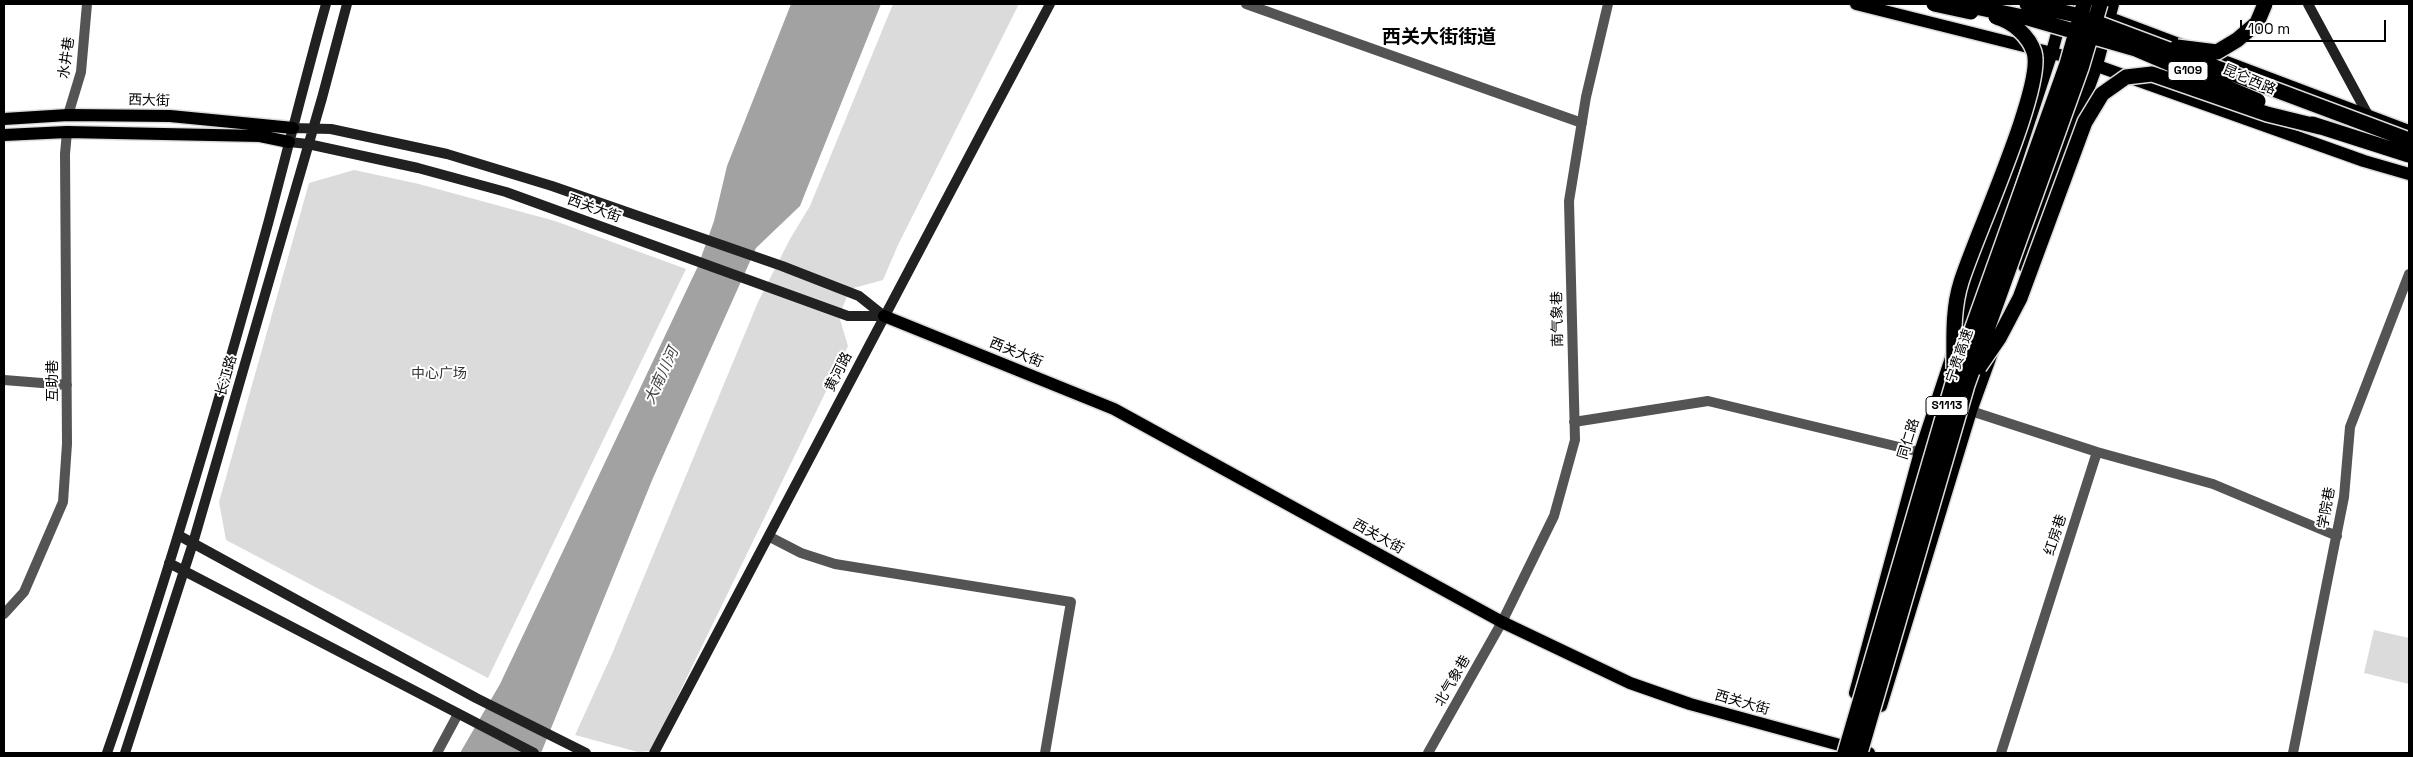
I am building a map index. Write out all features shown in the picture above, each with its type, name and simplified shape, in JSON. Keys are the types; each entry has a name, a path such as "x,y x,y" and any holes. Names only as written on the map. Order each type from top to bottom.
{"highway":[{"path":"1934,4 2002,19 2015,26 2026,37 2034,52 2036,69 2033,86 1960,284 1954,320 1961,383"},
{"name":"昆仑西路","path":"1961,4 2028,18 2136,49 2320,127 2409,155"},
{"name":"昆仑西路","path":"2027,4 2076,15 2136,40 2409,140"},
{"name":"宁贵高速","path":"1842,751 2067,64 2084,4"},
{"name":"宁贵高速","path":"1860,753 1961,383 2081,68 2100,4"},
{"path":"2136,40 2196,51 2217,52 2237,40 2257,23 2265,4"},
{"path":"1961,383 2000,338 2020,298 2085,122 2102,94 2126,77 2152,74 2267,114 2320,127"}],"main road":[{"name":"长江路","path":"107,753 178,535 293,128 326,4"},
{"name":"长江路","path":"125,753 193,543 308,144 346,4"},
{"name":"黄河路","path":"654,753 770,537 884,316 1050,4"},
{"path":"1856,4 2052,52 2097,65 2364,161 2409,174"},
{"name":"同仁路","path":"1842,751 1920,452 2052,52 2066,4"},
{"path":"2073,4 2409,131"},
{"path":"1868,753 1972,411 2097,65 2113,4"},
{"path":"2308,4 2368,115"},
{"name":"西大街","path":"4,119 68,114 170,116 293,128"},
{"name":"西关大街","path":"293,128 331,129 447,154 552,186 692,234 859,296 884,316 1114,409 1502,622 1630,683 1690,704 1842,751 1868,753"},
{"path":"4,135 67,132 260,136 289,142"},
{"name":"西关大街","path":"289,142 308,144 418,168 506,192 848,316 884,316"},
{"path":"178,535 476,698 586,753"},
{"path":"169,563 534,753"}],"street":[{"name":"水井巷","path":"68,114 81,72 87,4"},
{"path":"1246,4 1582,123"},
{"name":"南气象巷","path":"1502,622 1554,516 1575,440 1569,201 1582,123 1608,4"},
{"name":"互助巷","path":"4,614 24,592 63,502 67,444 65,154 67,132"},
{"name":"学院巷","path":"2294,753 2344,497 2350,427 2409,274"},
{"path":"4,380 67,385"},
{"path":"1574,422 1708,401 1920,452"},
{"path":"1972,411 2097,452 2212,484 2337,536"},
{"name":"红房巷","path":"2001,753 2097,452"},
{"path":"770,537 801,552 835,564 1071,602 1045,753"},
{"name":"北气象巷","path":"1428,753 1502,622"},
{"path":"437,753 458,714"}],"green space":[{"path":"893,4 1019,4 898,245 883,280 850,289 839,316 848,346 651,751 638,752 575,735 612,654 758,302 790,239 810,206"},
{"name":"中心广场","path":"354,170 419,184 555,221 686,269 488,678 226,540 219,502 309,183"},
{"path":"2374,630 2409,638 2409,684 2364,673"}],"water":[{"name":"大南川河","path":"791,4 881,4 800,206 756,248 653,478 541,753 460,753 500,684 698,266 714,221 727,166"}],"district":[{"name":"西关大街街道","path":"1439,38"}]}
